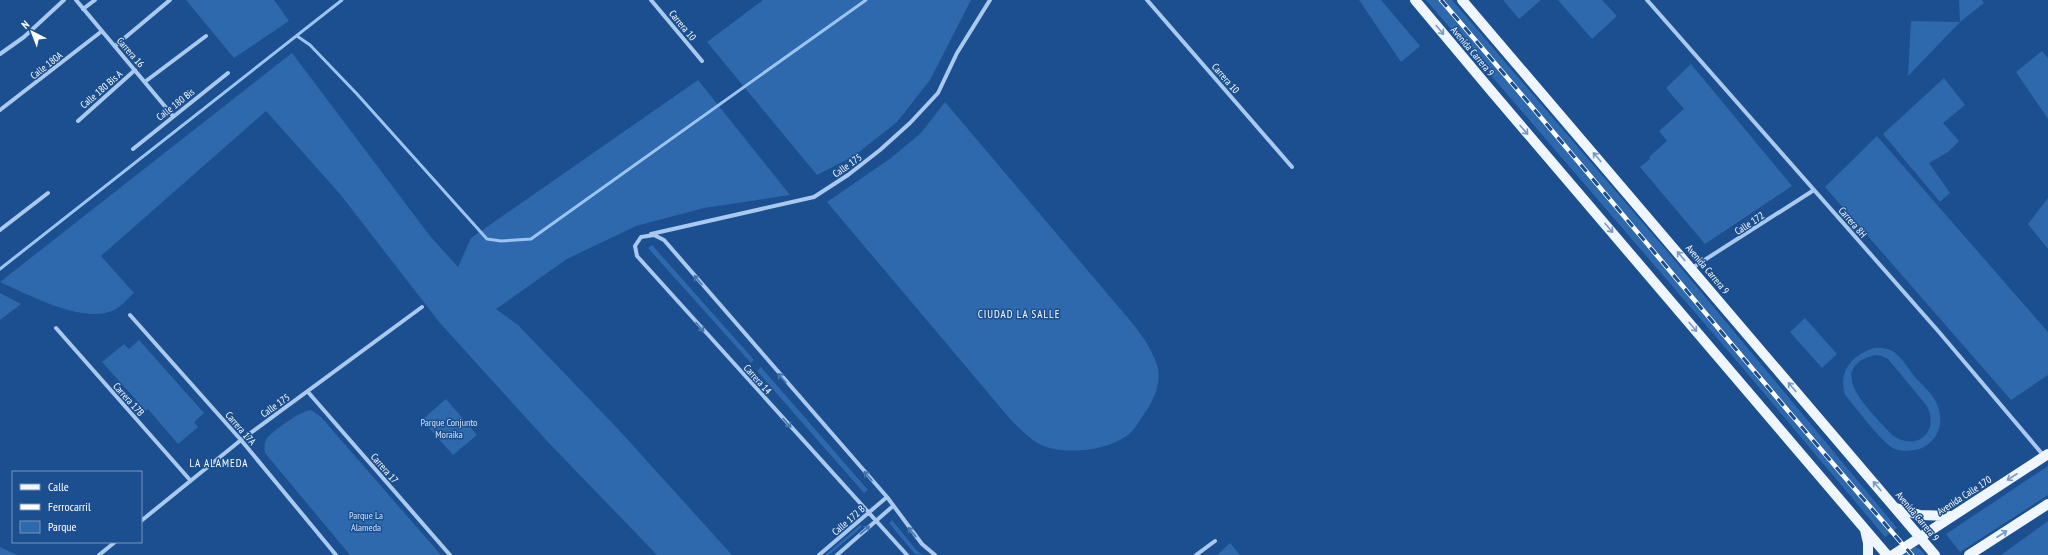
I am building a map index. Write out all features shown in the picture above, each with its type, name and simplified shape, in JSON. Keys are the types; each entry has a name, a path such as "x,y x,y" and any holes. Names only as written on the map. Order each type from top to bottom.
{"main road":[{"name":"Avenida Carrera 9","path":"1415,0 1493,94 1887,555"},
{"name":"Avenida Carrera 9","path":"1462,0 1935,555"},
{"name":"Avenida Calle 170","path":"1893,555 2046,455"},
{"path":"1969,555 2048,504"},
{"path":"1895,508 1920,515 1953,516"},
{"path":"1864,528 1868,543 1868,555"}],"street":[{"path":"0,54 24,37 64,0"},
{"name":"Carrera 16","path":"76,0 146,81 173,116"},
{"path":"83,9 95,0"},
{"path":"115,46 170,0"},
{"name":"Carrera 10","path":"651,0 702,61"},
{"name":"Calle 175","path":"641,236 814,197 848,175 880,150 910,123 938,93 957,53 990,0"},
{"name":"Carrera 10","path":"1147,0 1292,166"},
{"name":"Carrera 8H","path":"1647,0 2046,455"},
{"name":"Calle 180A","path":"0,110 102,31"},
{"path":"146,81 206,36"},
{"name":"Calle 180 Bis A","path":"78,121 135,70"},
{"name":"Calle 180 Bis","path":"133,149 228,73"},
{"name":"Calle 172","path":"1692,269 1814,190"},
{"path":"0,230 48,192"},
{"path":"641,236 654,235 664,240 887,497 922,544 935,555"},
{"name":"Carrera 14","path":"641,236 635,246 637,256 907,555"},
{"name":"Calle 175","path":"142,520 241,440 422,307"},
{"name":"Carrera 17A","path":"130,315 241,440 336,555"},
{"name":"Carrera 17B","path":"56,328 190,480"},
{"name":"Carrera 17","path":"308,392 450,555"},
{"name":"Calle 172 B","path":"819,555 887,497"},
{"name":"Calle 172 B","path":"837,555 893,506"},
{"path":"1196,555 1215,541"},
{"path":"99,555 114,543"}],"green space":[{"path":"186,0 274,0 289,21 234,58"},
{"path":"763,0 971,0 930,80 897,122 854,156 817,175 707,42"},
{"path":"1359,0 1381,0 1420,46 1401,62"},
{"path":"1426,0 1452,0 1667,251 1897,528 1885,537 1741,366"},
{"path":"1503,0 1541,0 1519,19"},
{"path":"1558,0 1602,0 1617,16 1592,39"},
{"path":"1959,0 1982,0 1984,3 1960,22"},
{"path":"1911,21 1960,22 1908,76"},
{"path":"2042,51 2048,58 2048,119 2016,72"},
{"path":"292,53 430,236 458,267 471,238 698,80 790,195 704,208 636,226 567,259 496,309 518,325 618,429 732,555 657,555 548,442 440,323 340,194 266,111 101,256 134,293 118,308 99,314 71,311 40,300 0,282"},
{"path":"1691,64 1792,186 1705,244 1640,167 1667,141 1659,131 1684,109 1666,88"},
{"path":"1944,78 1965,105 1943,123 1959,141 1948,152 1929,163 1950,193 1940,202 1883,134"},
{"path":"945,102 1133,324 1151,351 1159,375 1156,393 1135,427 1129,434 1120,440 1098,448 1073,451 1049,448 1039,444 1028,436 1011,420 827,202 891,158 921,133"},
{"path":"1877,136 2048,332 2048,375 2011,400 1825,187"},
{"path":"2048,198 2048,249 2028,224"},
{"path":"652,245 754,360 751,363 648,248"},
{"path":"0,293 21,304 0,320"},
{"path":"1805,318 1837,354 1822,368 1790,332"},
{"path":"139,340 204,413 194,422 198,427 178,444 148,409 146,411 102,362 124,344 129,349"},
{"path":"1874,348 1880,348 1887,349 1897,354 1934,398 1939,409 1939,428 1933,440 1922,448 1905,451 1895,449 1890,446 1876,433 1845,395 1843,379 1845,371 1853,360 1866,351","holes":["1875,355 1888,359 1927,406 1930,416 1928,432 1917,440 1901,440 1892,435 1874,416 1856,392 1852,381 1852,370 1859,362"]},
{"path":"761,367 868,490 864,493 757,371"},
{"name":"Parque Conjunto Moraika","path":"446,399 477,435 453,455 422,420"},
{"name":"Parque La Alameda","path":"311,410 321,417 441,555 350,555 265,453 264,449 268,437 282,425 306,411"},
{"path":"2048,466 2048,495 1960,552 1946,534"},
{"path":"892,520 917,551 923,555 915,554 889,523"},
{"path":"2048,521 2048,555 2001,555"},
{"path":"860,525 862,527 829,555 825,555"},
{"path":"1230,543 1240,555 1217,555"},
{"path":"0,547 17,555 0,555"},
{"path":"1915,547 1920,549 1925,555 1904,555"}],"waterway":[{"path":"0,269 342,0"},
{"path":"297,36 310,45 357,94 487,239 501,241 531,239 866,0"}],"railway":[{"path":"1441,0 1793,417 1912,555"}],"district":[{"name":"CIUDAD LA SALLE","path":"1019,314"},
{"name":"LA ALAMEDA","path":"219,463"}]}
